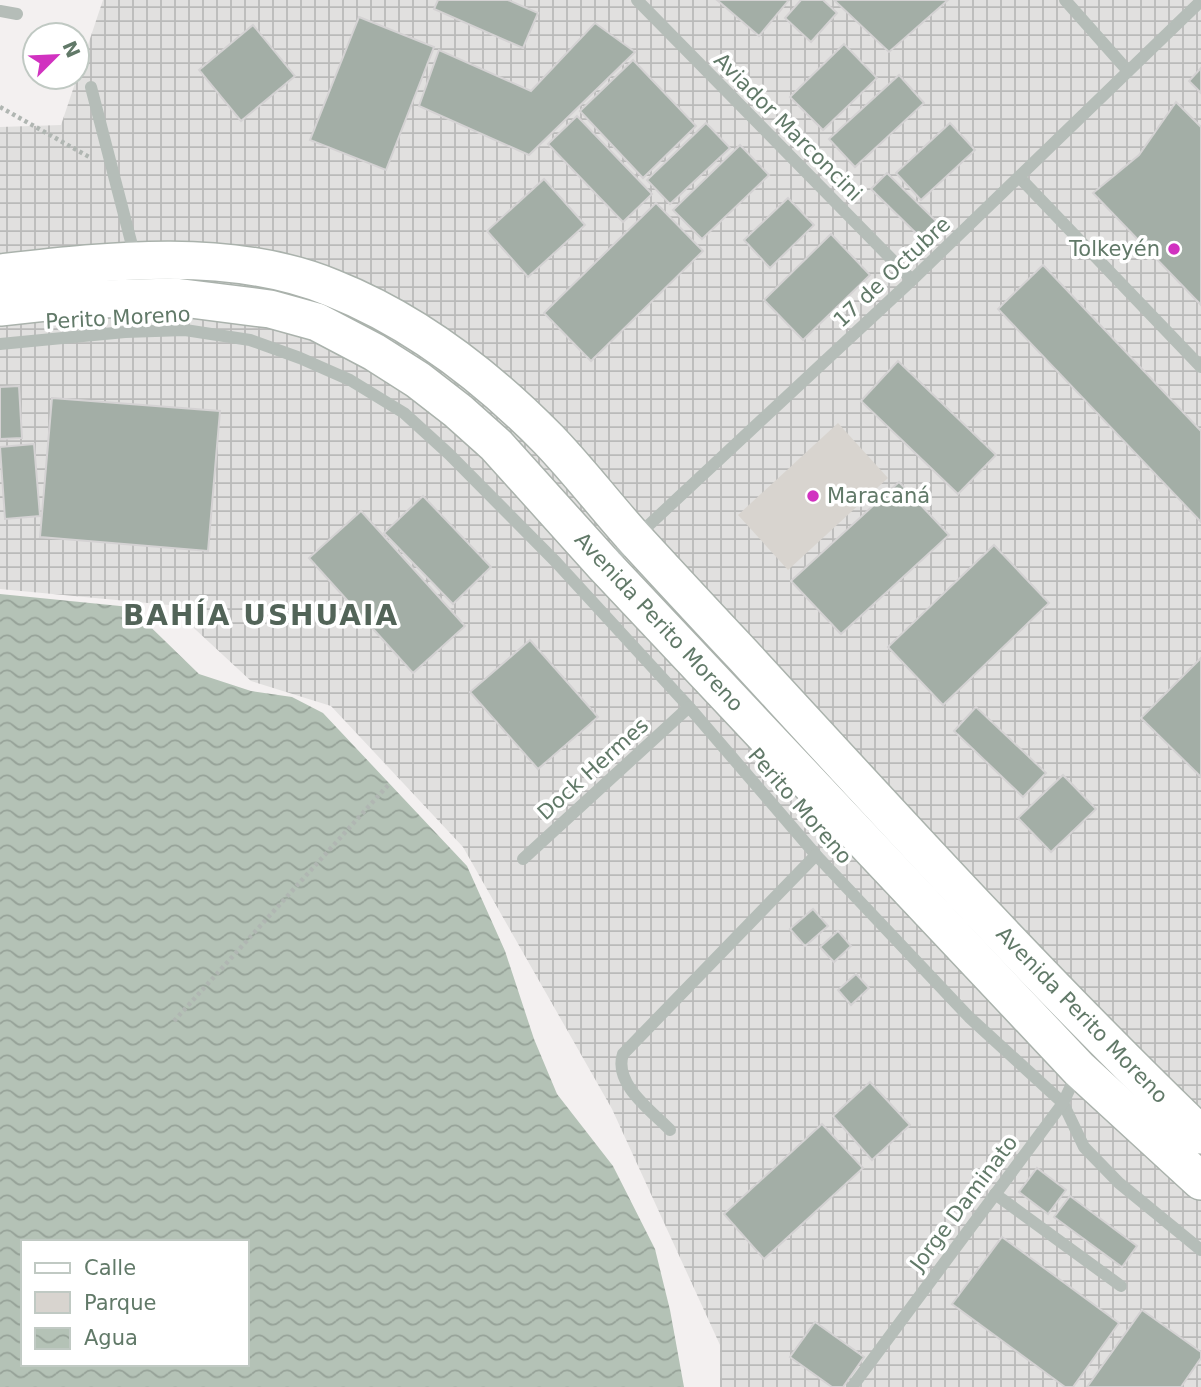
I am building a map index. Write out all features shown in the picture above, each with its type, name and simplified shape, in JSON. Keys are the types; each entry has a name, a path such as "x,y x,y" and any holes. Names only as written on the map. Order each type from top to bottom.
{"main road":[{"name":"Avenida Perito Moreno","path":"0,273 136,261 205,261 270,270 329,286 377,308 437,344 491,385 550,441 634,538 875,799 1201,1181"},
{"name":"Avenida Perito Moreno","path":"0,307 64,300 175,297 270,309 317,322 374,352 418,380 496,444 605,566 1091,1054 1201,1135"}],"street":[{"name":"Aviador Marconcini","path":"637,0 912,280"},
{"path":"1065,0 1128,71"},
{"name":"17 de Octubre","path":"605,566 912,280 1201,1"},
{"path":"0,11 17,14"},
{"path":"91,87 136,261"},
{"path":"1018,177 1201,367"},
{"name":"Perito Moreno","path":"0,344 125,332 185,330 250,340 350,380 404,413 449,454 556,562 689,707 816,855 969,1017 1063,1103 1084,1147 1119,1183 1201,1250"},
{"name":"Dock Hermes","path":"523,859 689,707"},
{"path":"670,1130 630,1089 623,1077 623,1054 816,855"},
{"name":"Jorge Daminato","path":"852,1387 1063,1103 1091,1054"},
{"path":"995,1194 1121,1286"}],"path":[{"path":"0,107 113,171"},
{"path":"174,1021 390,783"}],"shaded area":[{"path":"103,0 1201,0 1201,1387 720,1387 720,1345 612,1109 463,847 331,706 251,681 169,605 0,589 0,127 61,125 72,91 91,91 91,36"}],"green space":[{"name":"Maracaná","path":"838,423 888,478 788,570 738,515"}],"water":[{"path":"0,594 130,607 199,674 251,691 292,697 323,713 467,866 505,951 534,1039 557,1094 613,1166 655,1249 670,1310 684,1387 0,1387"}],"building":[{"path":"438,0 508,0 538,13 523,48 434,9"},
{"path":"717,0 789,0 759,36"},
{"path":"801,0 823,0 837,13 811,42 785,18"},
{"path":"834,0 948,0 889,52"},
{"path":"359,17 434,47 386,170 310,140"},
{"path":"595,23 635,52 529,155 419,106 439,50 531,91"},
{"path":"253,25 295,76 241,121 199,70"},
{"path":"844,44 877,78 823,130 790,97"},
{"path":"633,60 696,126 643,178 580,111"},
{"path":"1201,68 1201,93 1189,81"},
{"path":"899,75 924,103 855,167 829,139"},
{"name":"Tolkeyén","path":"1176,102 1201,127 1201,305 1093,193 1139,155"},
{"path":"577,116 652,194 623,222 548,144"},
{"path":"706,123 730,148 670,204 647,180"},
{"path":"950,123 975,150 921,200 896,173"},
{"path":"740,145 769,175 702,239 673,210"},
{"path":"887,173 936,221 920,237 871,189"},
{"path":"544,179 585,225 528,277 487,231"},
{"path":"788,198 814,225 770,268 744,240"},
{"path":"656,203 703,251 591,361 544,313"},
{"path":"831,234 870,275 803,340 764,300"},
{"path":"1043,265 1201,431 1201,522 998,309"},
{"path":"898,361 996,455 958,494 861,401"},
{"path":"19,386 22,438 0,439 0,387"},
{"path":"52,398 220,411 208,551 40,537"},
{"path":"34,444 40,516 5,519 0,447"},
{"path":"899,482 949,535 841,634 791,581"},
{"path":"423,496 491,567 453,604 384,533"},
{"path":"361,511 465,626 413,673 309,558"},
{"path":"994,545 1049,603 943,705 888,647"},
{"path":"530,640 598,717 538,769 470,692"},
{"path":"1201,658 1201,777 1141,718"},
{"path":"976,707 1046,773 1023,797 954,731"},
{"path":"1063,775 1096,809 1051,852 1018,818"},
{"path":"813,909 828,926 805,946 790,929"},
{"path":"838,931 851,946 834,962 820,947"},
{"path":"856,974 869,988 851,1005 838,990"},
{"path":"870,1082 910,1125 872,1160 833,1116"},
{"path":"822,1124 863,1168 764,1259 724,1214"},
{"path":"1037,1168 1066,1190 1048,1214 1019,1192"},
{"path":"1070,1196 1137,1246 1122,1267 1054,1217"},
{"path":"1002,1237 1119,1323 1073,1387 1065,1387 952,1304"},
{"path":"1142,1310 1201,1352 1201,1358 1181,1387 1087,1387"},
{"path":"815,1322 864,1357 843,1387 832,1387 790,1357"}],"place":[{"name":"Tolkeyén","path":"1174,249"},
{"name":"Maracaná","path":"813,496"}],"district":[{"name":"BAHÍA USHUAIA","path":"261,615"}]}
